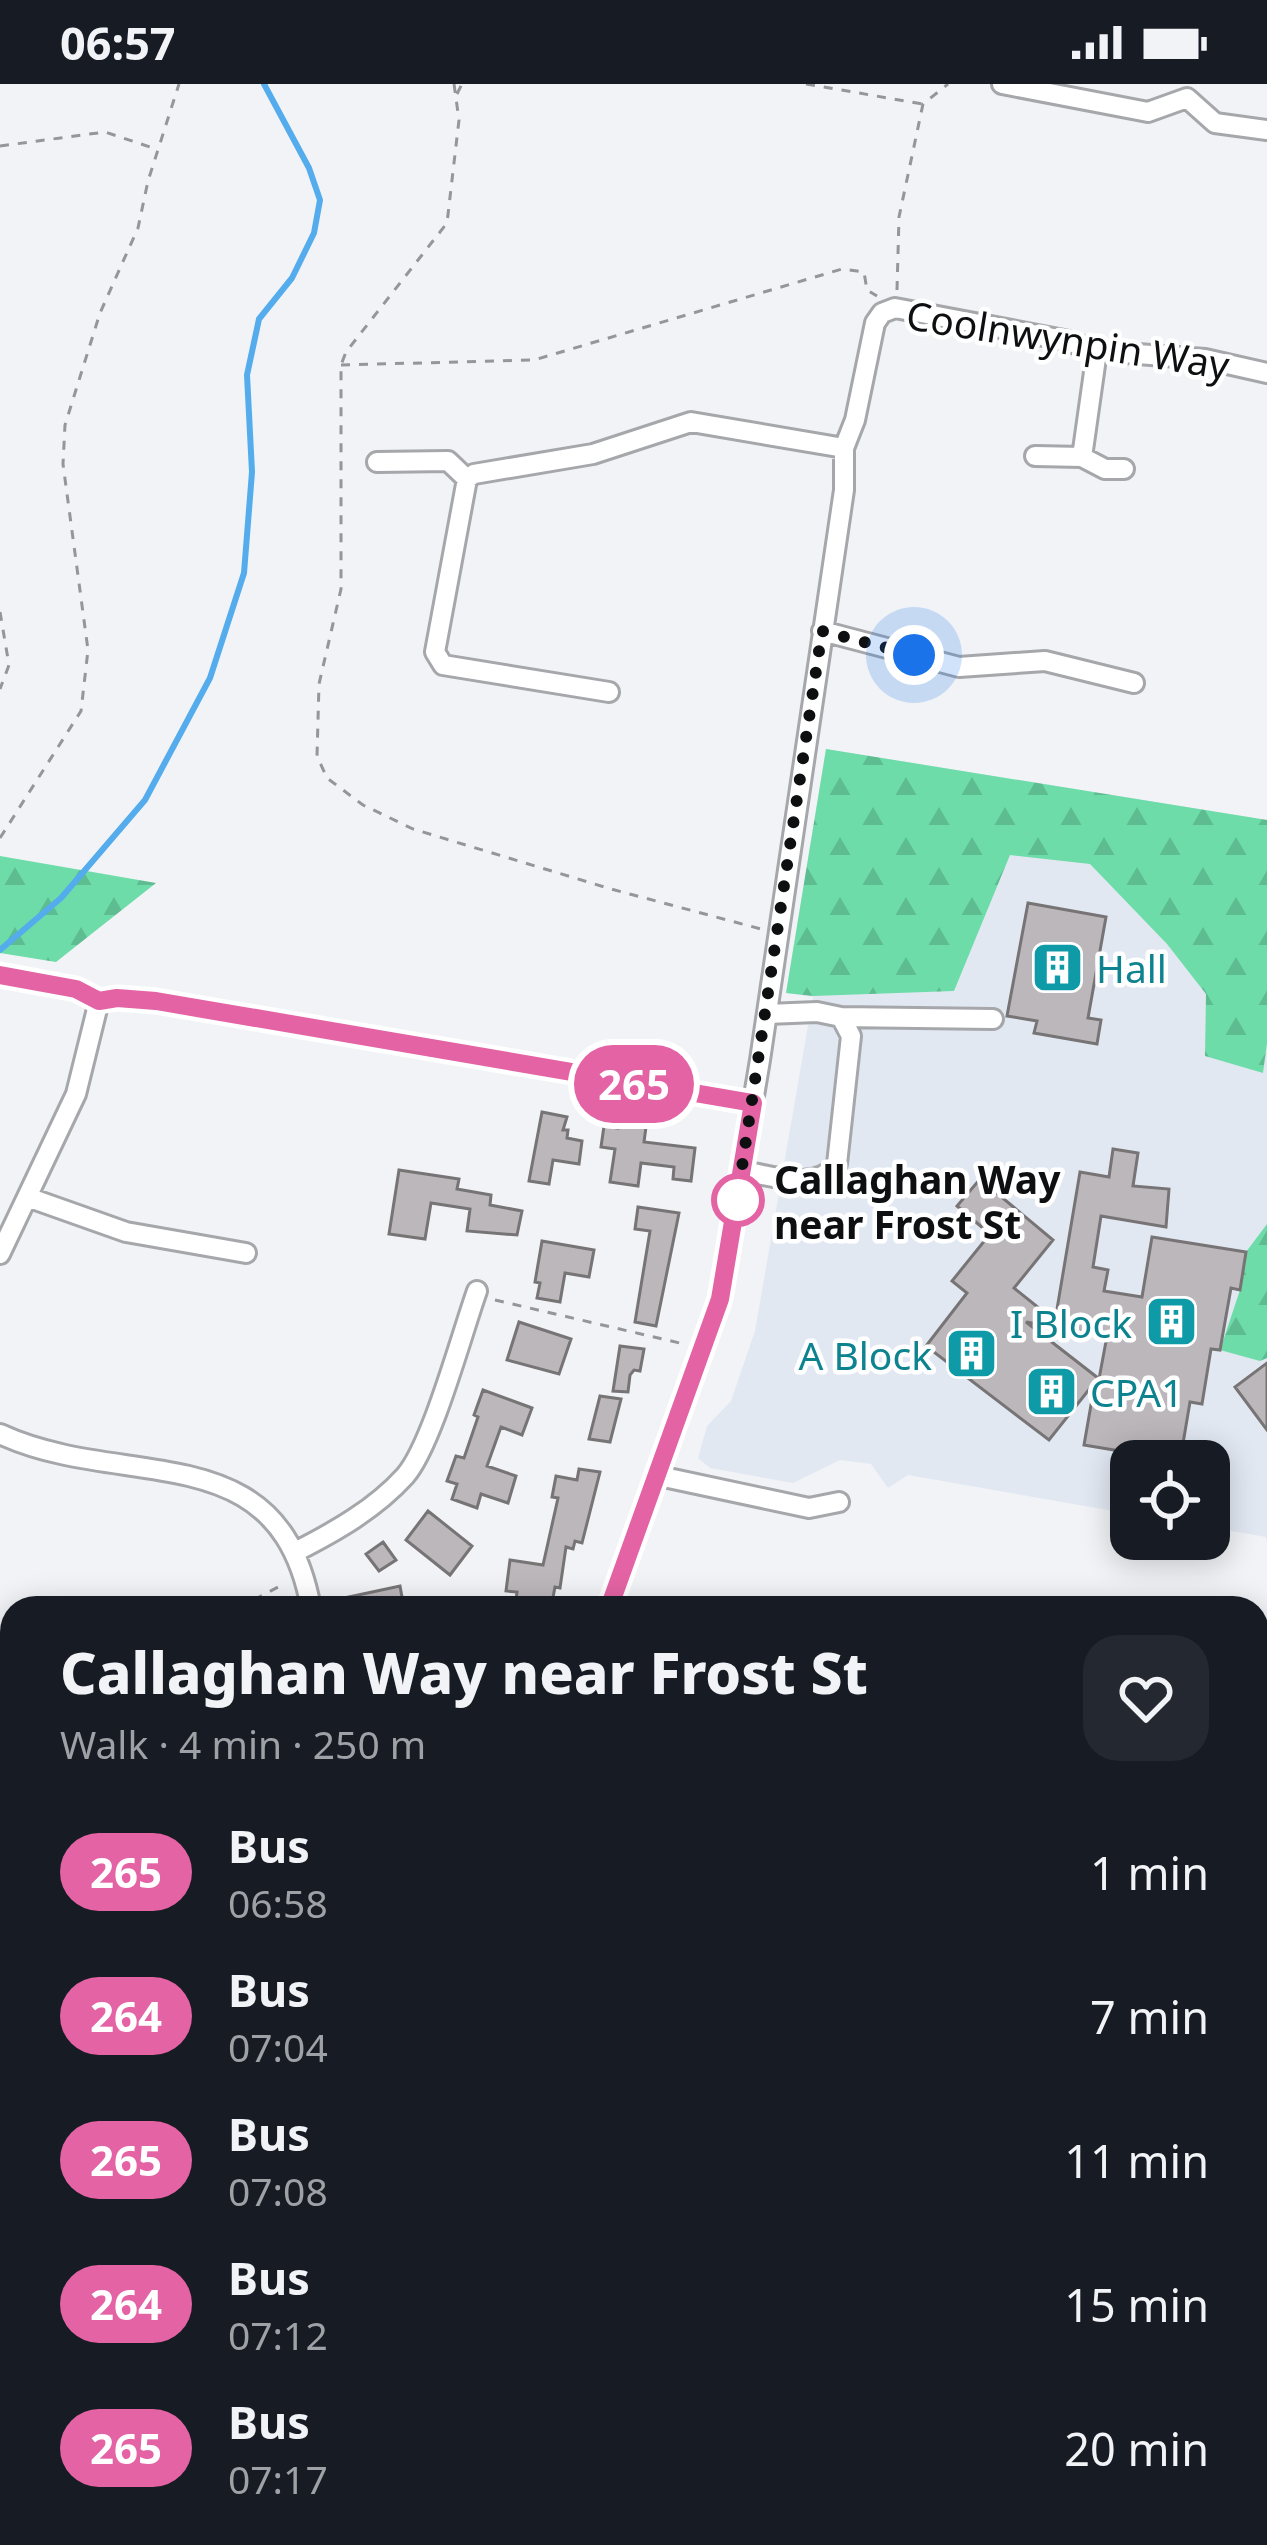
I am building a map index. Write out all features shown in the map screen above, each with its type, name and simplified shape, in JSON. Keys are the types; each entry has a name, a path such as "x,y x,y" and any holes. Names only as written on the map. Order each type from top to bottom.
{"street":[{"path":"1002,84 1148,112 1188,91 1215,123 1267,130"},
{"name":"Coolnwynpin Way","path":"614,1596 720,1299 844,490 844,448 855,420 870,337 882,313 895,308 1064,340 1097,351 1205,358 1267,373"},
{"path":"1082,457 1097,351"},
{"path":"609,692 443,664 435,652 467,479 593,454 692,422 844,448"},
{"path":"1035,456 1082,457 1105,469 1124,469"},
{"path":"377,462 448,461 467,479"},
{"path":"822,631 959,667 1045,661 1133,683"},
{"path":"6,976 76,989 99,1001 156,1001 753,1103"},
{"path":"0,1254 76,1094 99,1001"},
{"path":"767,1015 817,1012 841,1017 993,1019"},
{"path":"743,1171 807,1181 830,1173 837,1164 851,1036 841,1017"},
{"path":"30,1198 126,1232 246,1253"},
{"path":"297,1551 378,1502 409,1472 477,1292"},
{"path":"0,1434 31,1448 206,1479 241,1492 272,1517 297,1551 309,1596"},
{"path":"659,1476 808,1508 839,1502"}],"path":[{"path":"0,838 81,711 88,650 63,464 64,425 100,313 137,228 178,84"},
{"path":"456,96 462,84"},
{"path":"806,84 923,104"},
{"path":"341,365 534,360 842,269 864,272 867,290 895,308 899,217 923,104 948,84"},
{"path":"0,146 105,132 157,149"},
{"path":"0,612 9,665 0,689"},
{"path":"477,1292 507,1305 704,1349"},
{"path":"261,1596 304,1573"}],"shaded area":[{"path":"826,749 1267,820 1267,1543 1266,1537 1230,1531 1230,1440 1110,1440 1110,1510 908,1475 888,1488 871,1464 840,1460 793,1483 710,1468 698,1458 707,1426 731,1401 755,1331 813,997 786,993"}],"green space":[{"path":"826,749 1267,820 1263,1073 1205,1056 1206,994 1167,944 1090,864 1010,855 954,991 786,993"},
{"path":"0,856 156,883 56,962 0,953"},
{"path":"1267,1224 1267,1358 1260,1361 1220,1350 1240,1290 1246,1252"}],"building":[{"name":"Hall","path":"1028,903 1106,917 1088,1018 1101,1020 1097,1044 1034,1033 1037,1021 1007,1016"},
{"path":"542,1112 567,1117 563,1130 568,1130 567,1138 582,1141 579,1164 553,1160 549,1184 529,1181"},
{"path":"619,1123 646,1127 644,1142 695,1148 691,1181 673,1179 674,1167 641,1163 638,1186 610,1182 615,1149 601,1147 604,1126 618,1128"},
{"path":"1113,1149 1138,1153 1133,1186 1169,1189 1166,1227 1101,1216 1093,1267 1108,1270 1104,1291 1142,1297 1152,1237 1246,1252 1240,1290 1231,1288 1220,1350 1211,1349 1202,1404 1190,1402 1184,1440 1110,1440 1110,1449 1084,1445 1095,1382 1049,1440 926,1346 967,1293 952,1281 990,1234 957,1206 980,1179 1053,1240 1014,1288 1055,1321 1080,1172 1109,1177","holes":["1026,1322 1107,1336 1099,1379"]},
{"path":"399,1170 459,1179 457,1189 491,1195 490,1205 522,1211 517,1235 467,1231 470,1209 431,1203 425,1239 389,1234"},
{"path":"638,1207 679,1213 656,1326 635,1322 650,1231 635,1229"},
{"path":"542,1241 594,1250 589,1277 565,1273 560,1302 537,1298"},
{"path":"519,1322 571,1339 559,1374 507,1360"},
{"path":"620,1346 644,1349 640,1371 630,1375 628,1392 613,1391"},
{"path":"1267,1363 1267,1430 1235,1387"},
{"path":"483,1390 532,1408 522,1435 501,1427 487,1466 516,1476 508,1503 481,1494 477,1508 452,1499 457,1484 447,1481 456,1456 464,1458"},
{"path":"600,1396 621,1399 610,1442 589,1439"},
{"path":"579,1469 600,1472 582,1543 575,1541 573,1549 566,1547 560,1588 555,1587 553,1596 517,1596 517,1592 506,1591 510,1560 543,1565 558,1498 552,1497 556,1476 577,1480"},
{"path":"428,1511 472,1546 450,1575 406,1540"},
{"path":"383,1542 396,1560 379,1571 366,1554"},
{"path":"400,1586 402,1596 353,1596"}],"waterway":[{"path":"0,950 61,898 145,800 210,678 244,573 252,472 247,375 259,319 292,278 314,233 320,200 309,168 264,84"}],"bus line":[{"name":"265","path":"0,975 76,989 99,1001 156,1001 753,1103 720,1299 614,1596"}],"place":[{"name":"Hall","path":"1057,967"},
{"name":"Callaghan Way near Frost St","path":"738,1200"},
{"name":"I Block","path":"1171,1322"},
{"name":"A Block","path":"971,1354"},
{"name":"CPA1","path":"1051,1391"}],"route":[{"path":"738,1200 735,1214 822,631 914,655"}]}
